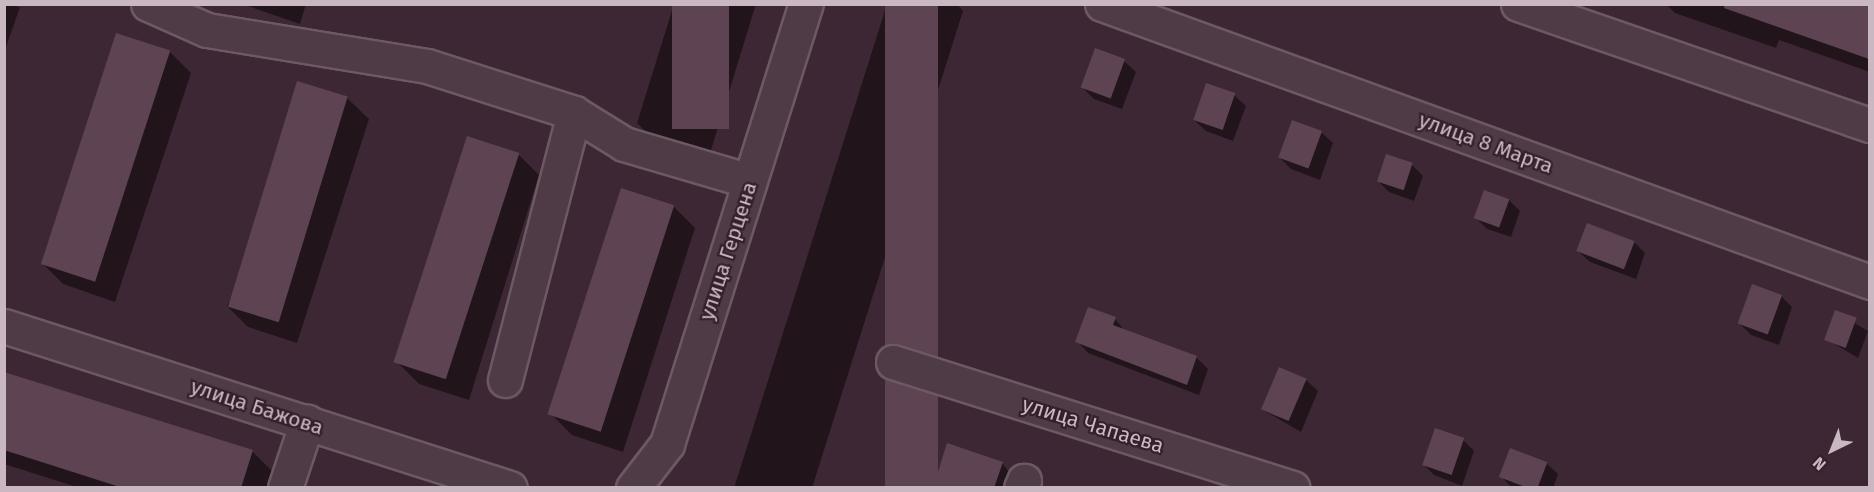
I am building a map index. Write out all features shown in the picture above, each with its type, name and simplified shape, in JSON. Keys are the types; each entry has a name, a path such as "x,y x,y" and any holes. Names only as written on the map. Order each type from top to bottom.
{"street":[{"path":"148,4 207,30 427,66 574,113 624,144 750,181"},
{"name":"улица Герцена","path":"633,488 667,444 806,4"},
{"name":"улица 8 Марта","path":"1102,4 1869,282"},
{"path":"1518,4 1869,125"},
{"path":"505,380 574,113"},
{"name":"улица Бажова","path":"4,326 510,488"},
{"name":"улица Чапаева","path":"893,362 1293,488"},
{"path":"285,488 307,423"}],"building":[{"path":"672,4 729,4 729,129 672,129"},
{"path":"885,4 938,4 938,488 885,488"},
{"path":"1725,4 1869,4 1869,59 1724,8"},
{"path":"116,33 170,51 95,282 41,264"},
{"path":"1095,48 1125,59 1111,98 1081,87"},
{"path":"297,81 348,96 279,322 228,307"},
{"path":"1206,83 1235,93 1223,130 1193,120"},
{"path":"1292,120 1322,131 1308,169 1278,158"},
{"path":"467,136 519,153 446,379 393,362"},
{"path":"1386,154 1413,163 1404,190 1377,182"},
{"path":"621,188 674,205 601,432 547,414"},
{"path":"1484,190 1509,199 1499,227 1474,218"},
{"path":"1587,223 1635,241 1624,269 1576,251"},
{"path":"1752,284 1782,295 1768,334 1738,323"},
{"path":"1088,307 1116,317 1113,325 1197,356 1187,385 1075,342"},
{"path":"1835,310 1857,318 1846,348 1824,340"},
{"path":"1279,367 1307,379 1289,421 1261,409"},
{"path":"4,372 253,450 241,488 123,488 4,450"},
{"path":"1435,428 1464,438 1452,475 1422,465"},
{"path":"947,443 1003,462 994,488 933,488"},
{"path":"1510,448 1547,462 1537,488 1528,488 1499,477"}]}
